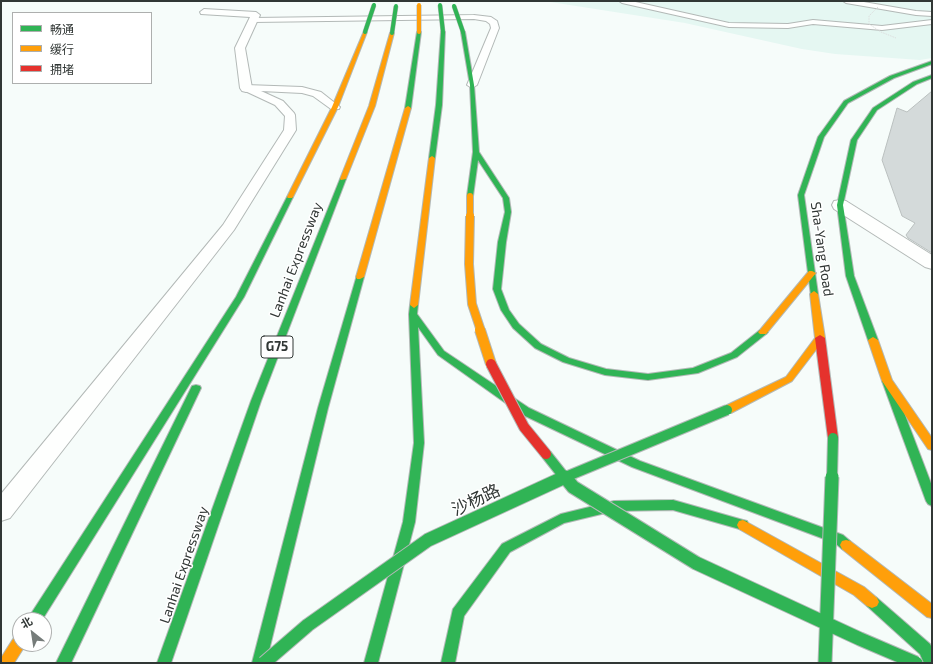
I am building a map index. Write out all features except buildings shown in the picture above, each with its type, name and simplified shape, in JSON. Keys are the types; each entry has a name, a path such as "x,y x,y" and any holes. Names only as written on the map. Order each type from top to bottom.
{"main road":[{"path":"64,663 203,372 335,107 375,3"},
{"name":"Lanhai Expressway","path":"164,663 256,402 372,106 392,33 395,3"},
{"path":"259,663 323,408 409,105 419,32 419,3"},
{"path":"371,663 409,522 419,443 413,314 439,105 443,32 440,3"},
{"path":"452,3 463,32 472,85 476,152 470,196 469,264 472,304 491,364 524,427 573,487 696,563 860,639 916,663"},
{"name":"Sha-Yang Road","path":"825,663 833,438 812,273 800,195 821,136 846,102 892,77 932,62"},
{"name":"Sha-Yang Road","path":"932,76 915,83 875,109 854,140 840,205 850,276 887,381 932,446"},
{"path":"476,152 506,198 508,212 502,242 497,288 505,310 516,326 538,346 566,360 605,372 648,377 695,371 734,354 762,333 812,273"},
{"path":"39,612 240,297"},
{"path":"413,314 441,353 525,411 636,464 839,539 932,612"},
{"name":"沙杨路","path":"264,663 308,624 428,540 546,484 727,410 789,379 820,338"},
{"path":"887,381 927,422"},
{"path":"887,381 932,501"},
{"path":"448,663 458,614 506,548 561,519 614,506 673,505 743,525 859,591 925,649 932,663"},
{"path":"6,663 13,652"}],"street":[{"path":"214,1 204,12 255,18 240,48 246,88"},
{"path":"840,205 932,263"}],"lane":[{"path":"622,1 730,25 788,26 814,22 882,28 932,22"},
{"path":"846,1 916,14 932,14"},
{"path":"255,18 474,17 488,20 494,23 495,28 472,85"},
{"path":"246,88 302,90 317,94 335,107"},
{"path":"1,510 229,227 290,130 290,115 279,103 246,88"}],"path":[{"path":"878,7 869,16 869,24 881,32 896,38"}],"shaded area":[{"path":"544,1 932,1 932,58 920,60 835,54 802,49 685,23"}],"traffic: fast":[{"path":"365,32 374,5"},
{"path":"440,5 443,32"},
{"path":"392,33 396,6"},
{"path":"454,6 463,32"},
{"path":"408,108 419,32"},
{"path":"432,158 439,105 443,32"},
{"path":"463,32 472,85 476,152 470,196"},
{"path":"814,294 801,195 821,137 846,102 892,77 932,62"},
{"path":"873,340 850,276 840,205 854,140 875,109 915,83 932,76"},
{"path":"476,152 506,198 508,212 502,242 497,289 505,310 516,326 538,346 566,360 605,372 648,377 695,371 734,355 763,332"},
{"path":"164,663 256,401 343,179"},
{"path":"39,612 240,297 290,197"},
{"path":"259,663 323,408 360,277"},
{"path":"371,663 409,522 419,443 413,314 414,305"},
{"path":"413,314 441,353 525,411 636,464 839,539 846,545"},
{"path":"887,381 932,501"},
{"path":"63,663 196,388"},
{"path":"264,663 308,625 428,540 545,485 727,410"},
{"path":"825,663 833,438"},
{"path":"546,454 573,487 696,563 860,639 916,663"},
{"path":"448,663 458,614 506,548 561,519 614,506 673,505 743,525"},
{"path":"872,602 925,649 932,663"}],"traffic: slow":[{"path":"419,5 419,32"},
{"path":"290,197 335,107 365,32"},
{"path":"343,179 372,106 392,33"},
{"path":"360,277 408,108"},
{"path":"414,305 432,158"},
{"path":"470,196 469,264 472,304 491,364"},
{"path":"763,332 812,273"},
{"path":"727,410 789,379 820,338 814,294"},
{"path":"873,340 887,381 932,446"},
{"path":"743,525 859,591 872,602"},
{"path":"846,545 932,612"},
{"path":"6,663 13,652"}],"traffic: jam":[{"path":"820,338 833,438"},
{"path":"491,364 524,427 546,454"}]}
